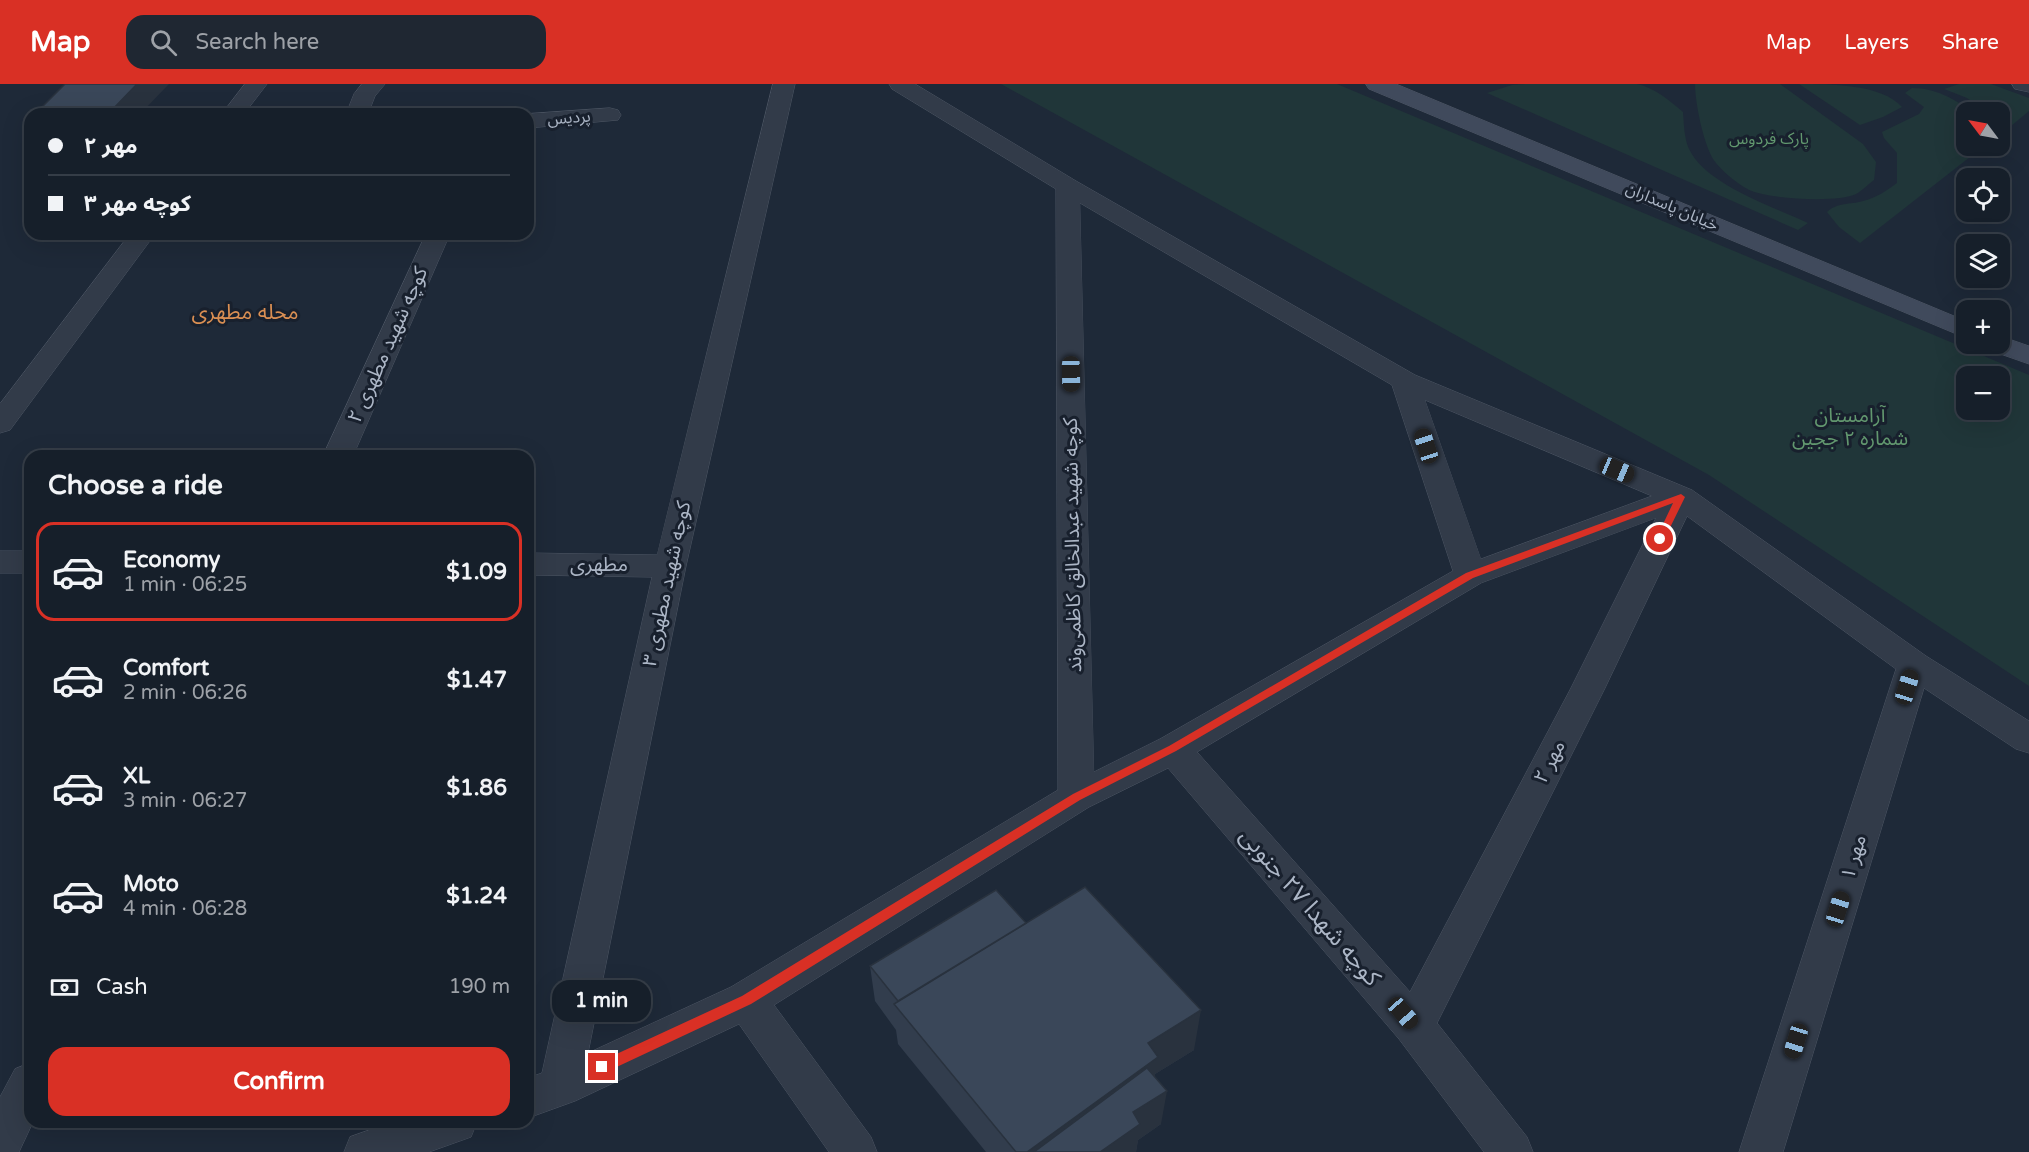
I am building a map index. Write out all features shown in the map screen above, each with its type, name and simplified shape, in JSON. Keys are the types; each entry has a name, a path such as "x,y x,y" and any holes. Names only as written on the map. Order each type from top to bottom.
{"main road":[{"name":"خیابان پاسداران","path":"1377,84 1956,326"},
{"path":"2010,348 2029,356"}],"street":[{"path":"238,108 256,84"},
{"path":"359,108 365,94 374,84"},
{"name":"کوچه شهید مطهری ۳","path":"544,1092 784,84"},
{"path":"900,84 1068,186 1405,381 1681,497 1914,665 2029,738"},
{"path":"2023,84 2029,86"},
{"name":"پردیس","path":"534,121 610,115"},
{"name":"کوچه شهید عبدالخالق کاظمی‌وند","path":"1068,186 1076,797"},
{"path":"0,424 138,240"},
{"name":"کوچه شهید مطهری ۲","path":"341,450 435,240"},
{"path":"1405,381 1470,575"},
{"path":"544,1092 746,1000 1076,797 1173,748 1470,575 1681,497"},
{"name":"مهر ۲","path":"1414,1026 1588,688 1681,497"},
{"path":"0,562 24,562"},
{"name":"مطهری","path":"534,564 670,566"},
{"name":"مهر ۱","path":"1761,1152 1914,665"},
{"name":"کوچه شهدا ۲۷ جنوبی","path":"1173,748 1414,1026 1511,1152"},
{"path":"746,1000 855,1152"},
{"path":"0,1143 24,1095"},
{"path":"366,1152 437,1128"}],"green space":[{"name":"آرامستان شماره ۲ ججین","path":"1001,84 1337,84 1956,344 1956,354 1979,354 2008,366 1956,366 1956,420 2010,420 2010,367 2029,375 2029,686 1709,475"},
{"name":"پارک فردوس","path":"1637,84 1650,88 1683,112 1685,136 1689,149 1710,174 1742,194 1808,223 1798,230 1487,93 1512,85"},
{"name":"پارک فردوس","path":"1695,84 1780,84 1863,144 1876,162 1874,180 1856,194 1835,198 1789,198 1761,194 1748,189 1719,167 1712,156 1701,125"},
{"name":"پارک فردوس","path":"1799,84 1840,85 1869,90 1893,99 1902,107 1860,125"},
{"path":"1959,84 1991,84 2029,98 2029,111 2010,127 2010,102 1973,102 1944,89"},
{"path":"1912,88 1921,88 1957,102 1956,156 1971,156 1860,243 1839,227 1827,212 1840,205 1872,198 1897,183 1897,153 1884,138 1882,132 1919,114 1924,107 1905,93"}],"building":[{"path":"65,84 137,84 114,108 42,107"},
{"path":"1085,887 1201,1010 1148,1043 1158,1057 1027,1152 1016,1152 894,1004"},
{"path":"996,890 1026,923 898,1001 870,966"},
{"path":"1147,1068 1167,1091 1133,1112 1140,1124 1100,1152 1034,1152"}],"district":[{"name":"محله مطهری","path":"245,312"}],"route":[{"path":"602,1067 746,1000 1076,797 1173,748 1470,575 1681,497 1660,539"}]}
